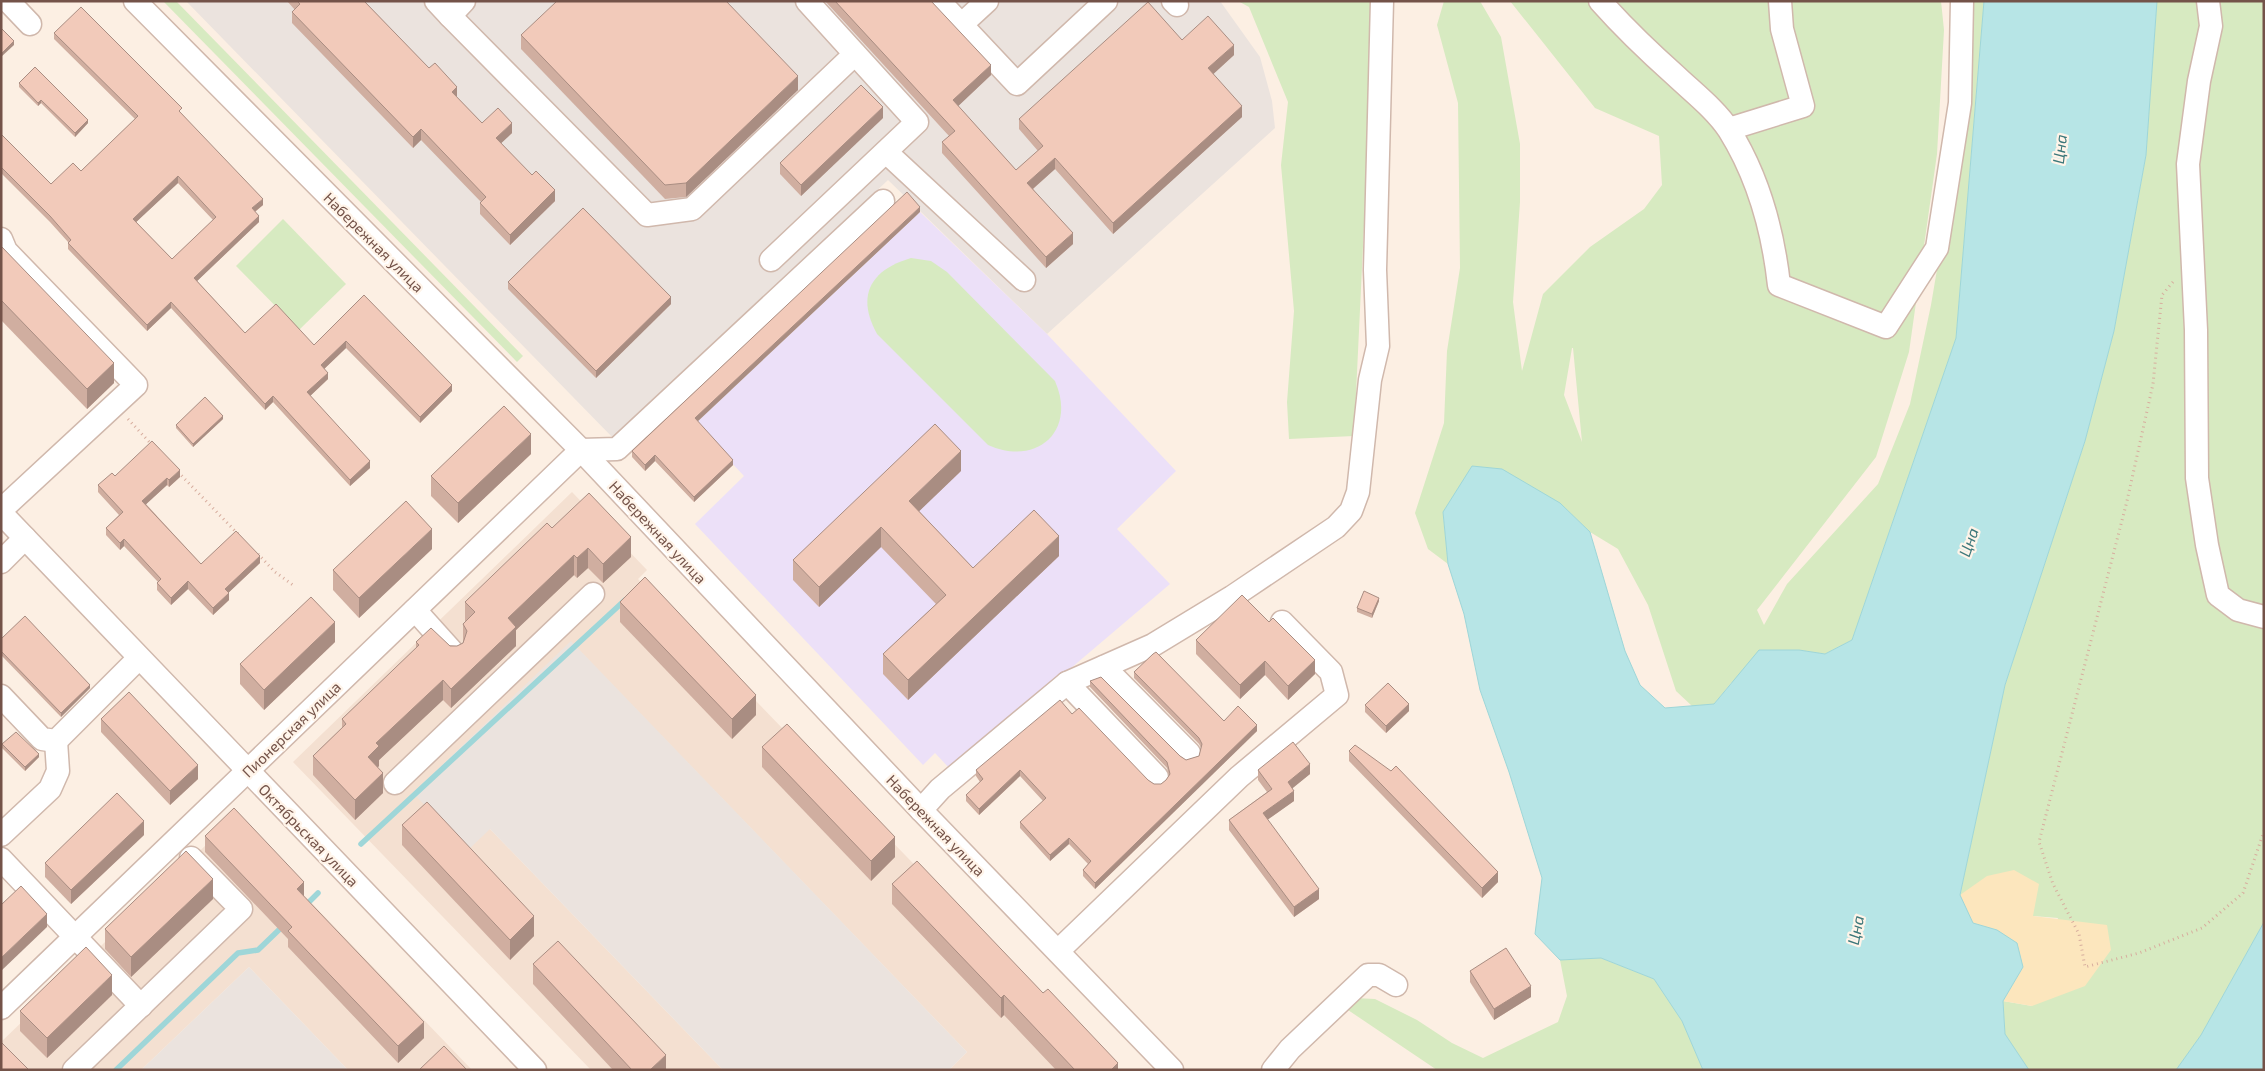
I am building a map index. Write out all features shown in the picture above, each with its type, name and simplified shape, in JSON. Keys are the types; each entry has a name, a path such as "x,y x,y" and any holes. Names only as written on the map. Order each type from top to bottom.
{"street":[{"path":"8,1 30,24"},
{"name":"Набережная улица","path":"136,1 581,450 921,810 1172,1070"},
{"path":"771,260 917,122 807,1"},
{"path":"939,1 1016,84 1106,1"},
{"path":"961,25 987,1"},
{"path":"921,810 940,789 1068,683 1153,645 1232,597 1336,527 1351,511 1358,492 1370,380 1378,346 1375,270 1382,1"},
{"path":"1600,1 1634,38 1706,104 1729,129 1764,203 1776,258 1779,285 1886,327 1937,248 1960,102 1962,1"},
{"path":"1729,129 1803,106 1782,29 1780,1"},
{"path":"2208,1 2211,26 2199,81 2188,164 2194,260 2197,478 2207,545 2218,594 2238,610 2264,617"},
{"path":"450,6 647,215 692,209 855,54"},
{"path":"886,152 1024,280"},
{"path":"581,450 617,449 883,201"},
{"path":"1,239 6,251 136,385 1,511"},
{"name":"Пионерская улица","path":"1,1008 581,450"},
{"name":"Октябрьская улица","path":"1,511 139,658 534,1070"},
{"path":"1,562 25,538"},
{"path":"396,783 486,686 592,594"},
{"path":"414,610 454,652"},
{"path":"1058,952 1239,777 1337,694 1331,672 1282,622"},
{"path":"1,835 50,788 58,771 56,741 139,658"},
{"path":"1104,667 1189,753"},
{"path":"1068,683 1157,777"},
{"path":"1,696 42,739 56,741"},
{"path":"74,1070 241,909 175,841"},
{"path":"1,859 141,1006"},
{"path":"1273,1070 1290,1048 1368,975 1379,975 1396,985"}],"path":[{"path":"2194,260 2162,295 2153,384 2127,501 2039,842 2053,884 2079,934 2085,967 2139,953 2202,928 2243,893 2264,831"},
{"path":"114,405 154,447"},
{"path":"174,468 241,537"},
{"path":"254,551 275,572 293,585"}],"shaded area":[{"path":"186,1 1220,1 1260,57 1272,101 1275,128 1047,334 888,180 615,440"},
{"path":"920,212 1047,334 1176,471 1117,529 1170,584 951,770 935,753 923,765 695,524 744,476 695,424"},
{"path":"572,492 647,570 638,579 1113,1070 949,1070 967,1052 571,642 490,829 723,1070 591,1070 293,762"},
{"path":"571,641 967,1052 949,1070 723,1070 490,829 468,850 413,793"},
{"path":"232,820 472,1070 348,1070 249,967 141,1070 1,1070 1,1042"},
{"path":"249,967 348,1070 141,1070"}],"green space":[{"path":"163,1 176,1 523,356 517,362"},
{"path":"1238,1 1371,1 1367,162 1354,436 1289,439 1287,402 1294,311 1281,165 1288,102 1249,7"},
{"path":"1444,1 1480,1 1501,37 1520,144 1520,202 1513,302 1522,371 1543,294 1590,247 1644,209 1662,185 1659,136 1595,108 1510,1 1941,1 1944,30 1937,154 1909,352 1876,457 1757,610 1764,625 1787,584 1878,484 1910,404 1931,305 1953,175 1956,1 1984,1 1956,338 1852,640 1825,654 1799,650 1731,683 1714,704 1692,706 1676,691 1648,605 1618,549 1590,532 1560,503 1443,512 1448,564 1428,549 1415,513 1444,423 1447,351 1460,268 1458,103 1437,25","holes":["1573,348 1582,442 1564,395"]},
{"path":"2157,1 2264,1 2264,922 2201,1035 2176,1070 2029,1070 2005,1034 2003,1001 2032,1006 2058,918 2033,916 1960,895 2005,685 2085,441 2114,331 2146,155"},
{"path":"283,219 346,284 299,330 236,266"},
{"path":"911,258 931,261 947,272 1055,381 1060,399 1061,415 1056,429 1048,440 1037,448 1022,451 1006,451 988,445 877,334 868,308 868,296 871,286 885,270"},
{"path":"1601,958 1654,979 1682,1021 1703,1070 1437,1070 1348,1010 1355,998 1375,999 1417,1020 1452,1043 1483,1058 1558,1022 1567,996 1560,960"}],"sand":[{"path":"2014,870 2039,884 2033,916 2107,925 2111,950 2085,986 2032,1006 2003,1001 2023,967 1997,930 1973,923 1960,895 1987,876"}],"water":[{"name":"Цна","path":"1984,1 2157,1 2146,155 2114,331 2085,441 2005,685 1960,895 1973,923 1997,930 2017,943 2023,967 2003,1001 2005,1034 2029,1070 1703,1070 1682,1021 1654,979 1601,958 1560,960 1535,934 1542,878 1509,772 1480,690 1464,614 1448,564 1443,512 1472,466 1502,469 1560,503 1590,532 1625,651 1640,685 1665,708 1714,704 1759,650 1799,650 1825,654 1852,640 1956,338"},
{"path":"2264,922 2264,1070 2176,1070 2201,1035"}],"building":[{"path":"297,1 364,1 429,68 435,63 457,87 452,92 482,123 498,108 512,123 496,138 532,175 536,171 555,190 510,235 480,203 486,197 421,129 413,137 292,12 300,4"},
{"path":"557,1 726,1 798,76 686,183 665,185 521,35"},
{"path":"835,1 931,1 991,65 953,100 1016,170 1043,146 1019,119 1148,2 1182,40 1208,16 1234,45 1208,68 1242,106 1113,223 1055,158 1027,183 1073,233 1046,257 942,142 955,131"},
{"path":"81,7 182,108 179,111 263,199 252,208 259,216 194,278 245,333 276,304 314,345 364,295 452,385 420,417 346,341 321,365 328,373 307,392 370,461 350,480 273,396 265,404 171,302 147,325 68,243 71,240 50,216 1,169 1,134 51,184 73,163 81,171 138,116 54,33","holes":["178,176 216,217 172,259 133,219"]},
{"path":"1,28 14,41 1,54"},
{"path":"35,67 88,120 75,133 41,100 38,103 19,83"},
{"path":"861,85 883,107 801,185 780,163"},
{"path":"907,192 920,207 695,418 733,460 694,497 655,455 645,465 632,451"},
{"path":"583,208 671,297 596,371 508,282"},
{"path":"1,246 114,363 87,389 1,300"},
{"path":"205,397 223,416 193,444 176,425"},
{"path":"504,406 531,434 458,503 431,476"},
{"path":"935,424 961,451 909,501 973,568 1034,510 1059,536 908,680 883,654 946,595 881,527 819,587 793,560"},
{"path":"152,441 180,470 169,480 167,478 142,501 201,564 236,531 260,556 225,589 229,593 213,608 188,581 171,598 157,583 161,579 124,539 120,543 106,528 123,512 98,485 112,473 115,476"},
{"path":"589,493 631,537 603,564 588,548 577,558 574,555 508,618 516,627 451,689 443,680 376,743 379,746 368,757 383,773 355,800 313,756 346,724 342,719 419,645 416,642 431,628 450,646 457,646 463,643 467,631 463,624 475,612 465,602 547,523 552,528"},
{"path":"406,501 432,529 359,598 333,570"},
{"path":"645,577 756,695 732,719 620,602"},
{"path":"1364,591 1379,598 1372,614 1357,608"},
{"path":"1242,595 1269,622 1273,618 1315,660 1288,686 1265,661 1240,685 1196,640"},
{"path":"311,597 335,622 264,690 240,664"},
{"path":"25,616 90,685 61,713 1,651 1,639"},
{"path":"1156,652 1224,721 1238,706 1257,725 1095,883 1083,870 1091,861 1069,838 1050,855 1020,822 1046,798 1020,770 979,809 966,795 983,779 976,770 1060,700 1072,714 1079,708 1148,780 1154,784 1161,784 1166,780 1170,774 1167,762 1090,681 1101,677 1180,756 1186,760 1199,756 1202,744 1199,738 1134,672"},
{"path":"1388,683 1409,704 1386,726 1365,705"},
{"path":"129,692 198,765 170,791 101,719"},
{"path":"787,724 895,837 871,861 762,747"},
{"path":"16,732 39,754 25,767 2,744"},
{"path":"1293,742 1310,764 1288,782 1294,791 1263,813 1319,889 1294,907 1229,820 1272,789 1258,770"},
{"path":"1355,745 1391,771 1396,766 1498,872 1482,888 1349,751"},
{"path":"117,793 144,821 71,890 45,863"},
{"path":"427,802 534,916 510,940 402,825"},
{"path":"234,808 304,882 297,889 424,1022 398,1046 288,931 292,927 205,836"},
{"path":"186,851 213,879 131,957 105,929"},
{"path":"917,861 1043,993 1048,989 1118,1063 1111,1070 1075,1070 1004,995 1001,998 892,884"},
{"path":"21,886 47,914 1,958 1,905"},
{"path":"558,941 666,1055 650,1070 632,1070 533,964"},
{"path":"86,947 112,975 47,1038 20,1011"},
{"path":"1506,948 1531,986 1494,1009 1470,971"},
{"path":"1,1042 29,1070 1,1070"},
{"path":"444,1046 467,1070 419,1070"}],"waterway":[{"path":"361,844 625,600"},
{"path":"304,907 318,893"},
{"path":"116,1070 238,953 258,950 284,925"}]}
